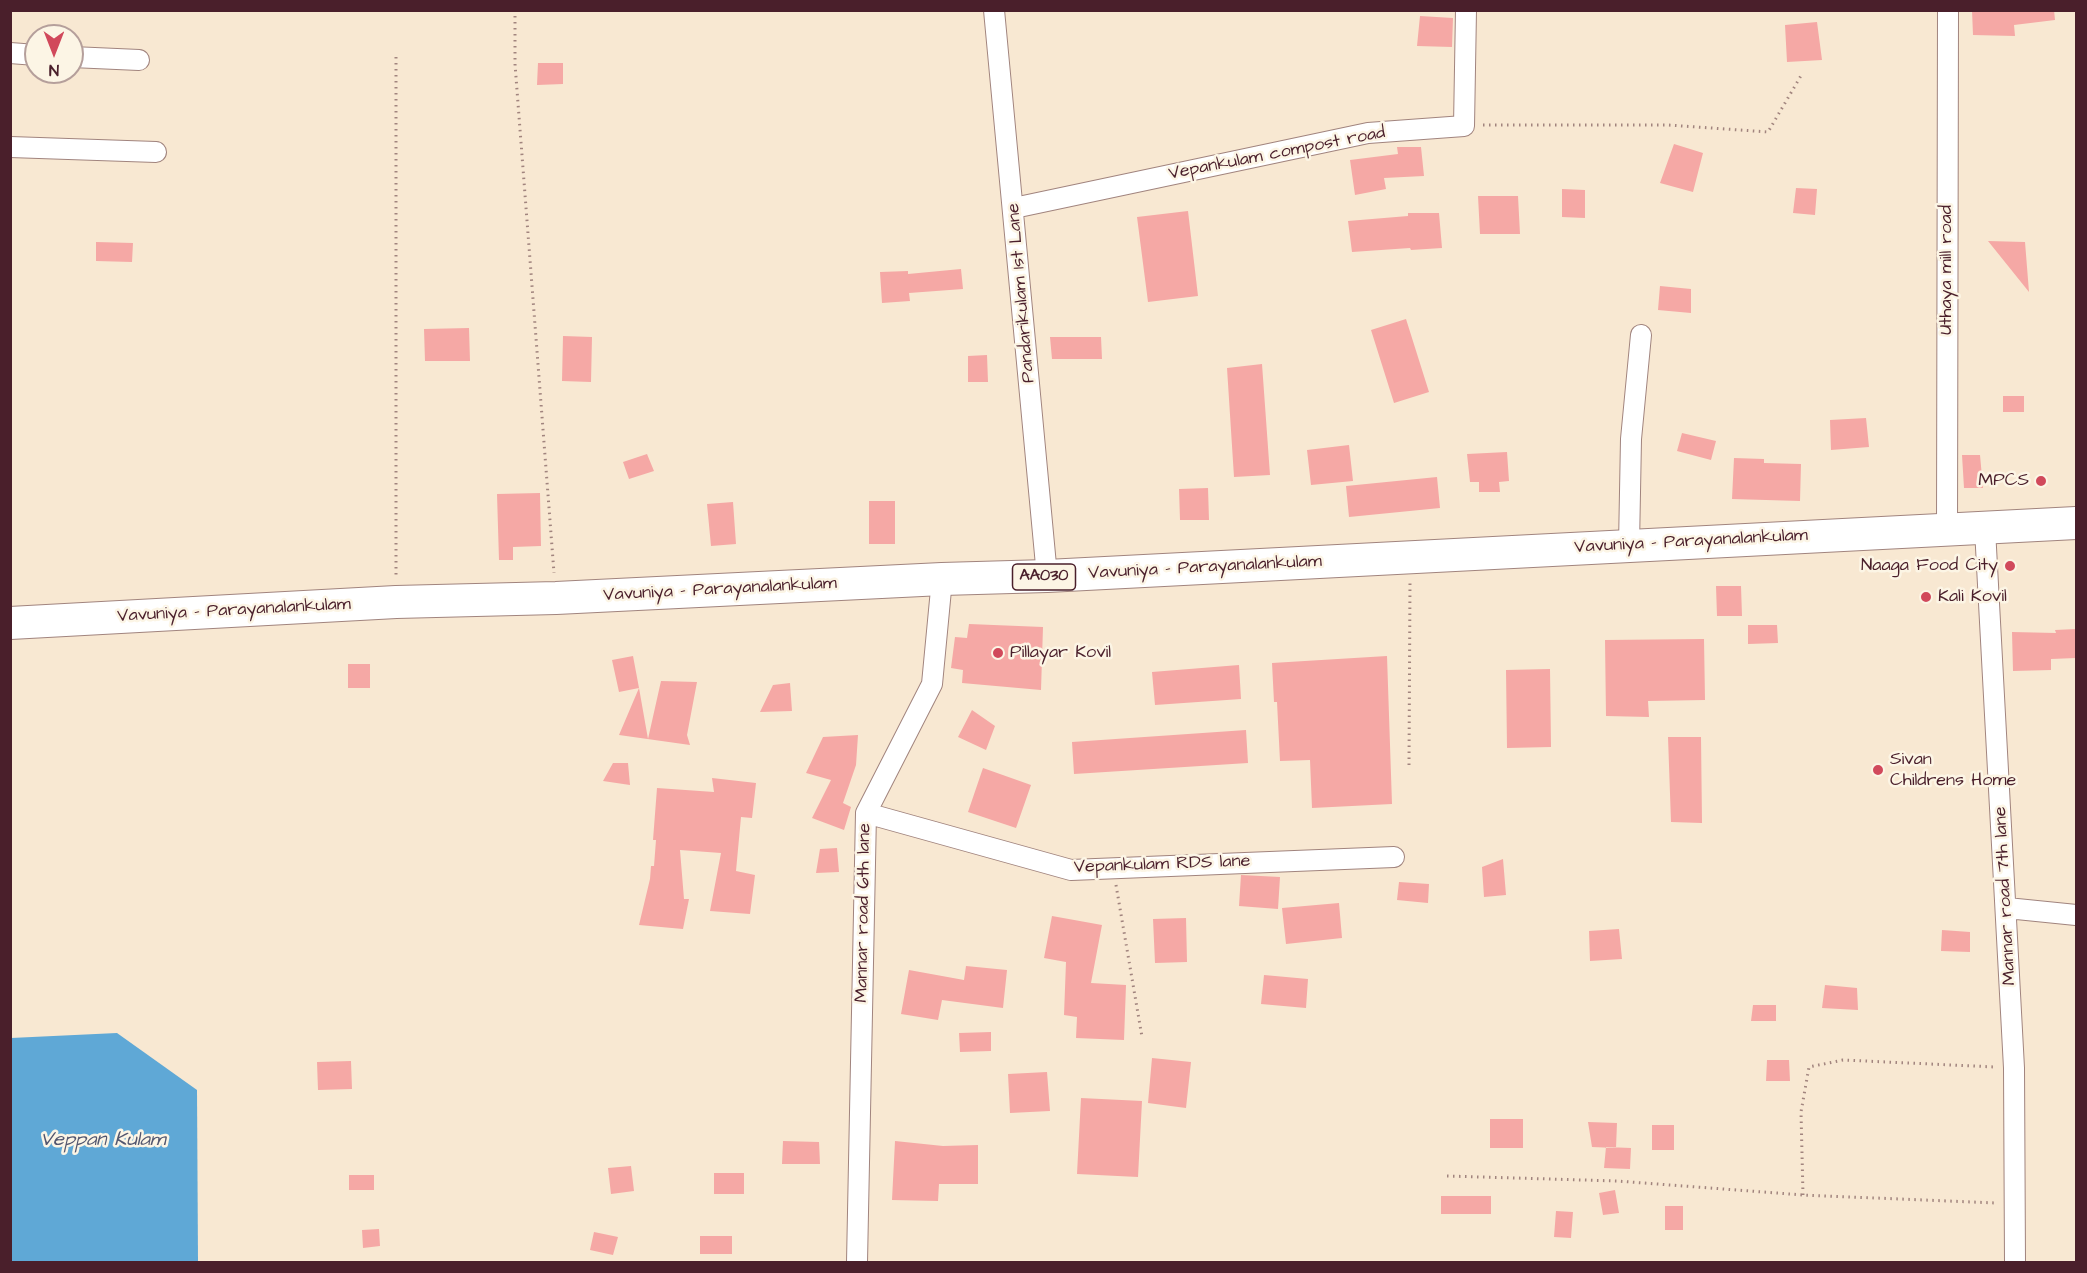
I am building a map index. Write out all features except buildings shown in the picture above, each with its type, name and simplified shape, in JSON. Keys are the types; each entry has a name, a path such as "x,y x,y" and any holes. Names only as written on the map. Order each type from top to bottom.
{"highway":[{"name":"Vavuniya - Parayanalankulam","path":"10,623 396,602 556,598 1047,576 2076,523"}],"street":[{"name":"Pandarikulam 1st Lane","path":"994,10 1047,576"},
{"path":"1464,126 1466,10"},
{"name":"Uthaya mill road","path":"1947,530 1948,10"},
{"path":"84,58 139,60"},
{"name":"Vepankulam compost road","path":"1014,208 1368,133 1464,126"},
{"path":"10,147 156,152"},
{"path":"1629,545 1631,439 1641,334"},
{"name":"Mannar road 7th lane","path":"1985,529 2014,1068 2015,1263"},
{"name":"Mannar road 6th lane","path":"857,1263 866,813 932,684 942,579"},
{"name":"Vepankulam RDS lane","path":"866,813 1071,870 1394,857"},
{"path":"2007,908 2076,915"}],"path":[{"path":"515,10 515,64 556,598"},
{"path":"396,57 396,602"},
{"path":"1464,126 1668,125 1768,132 1802,74"},
{"path":"1409,765 1410,580"},
{"path":"1113,869 1142,1037"},
{"path":"1803,1195 1801,1112 1809,1067 1843,1060 2014,1068"},
{"path":"1447,1176 1617,1181 1803,1195 2014,1203"}],"water":[{"name":"Veppan Kulam","path":"117,1033 197,1090 198,1262 11,1262 11,1038"}],"place":[{"name":"MPCS","path":"2041,481"},
{"name":"Naaga Food City","path":"2010,566"},
{"name":"Kali Kovil","path":"1926,597"},
{"name":"Pillayar Kovil","path":"998,653"},
{"name":"Sivan Childrens Home","path":"1878,770"}]}
